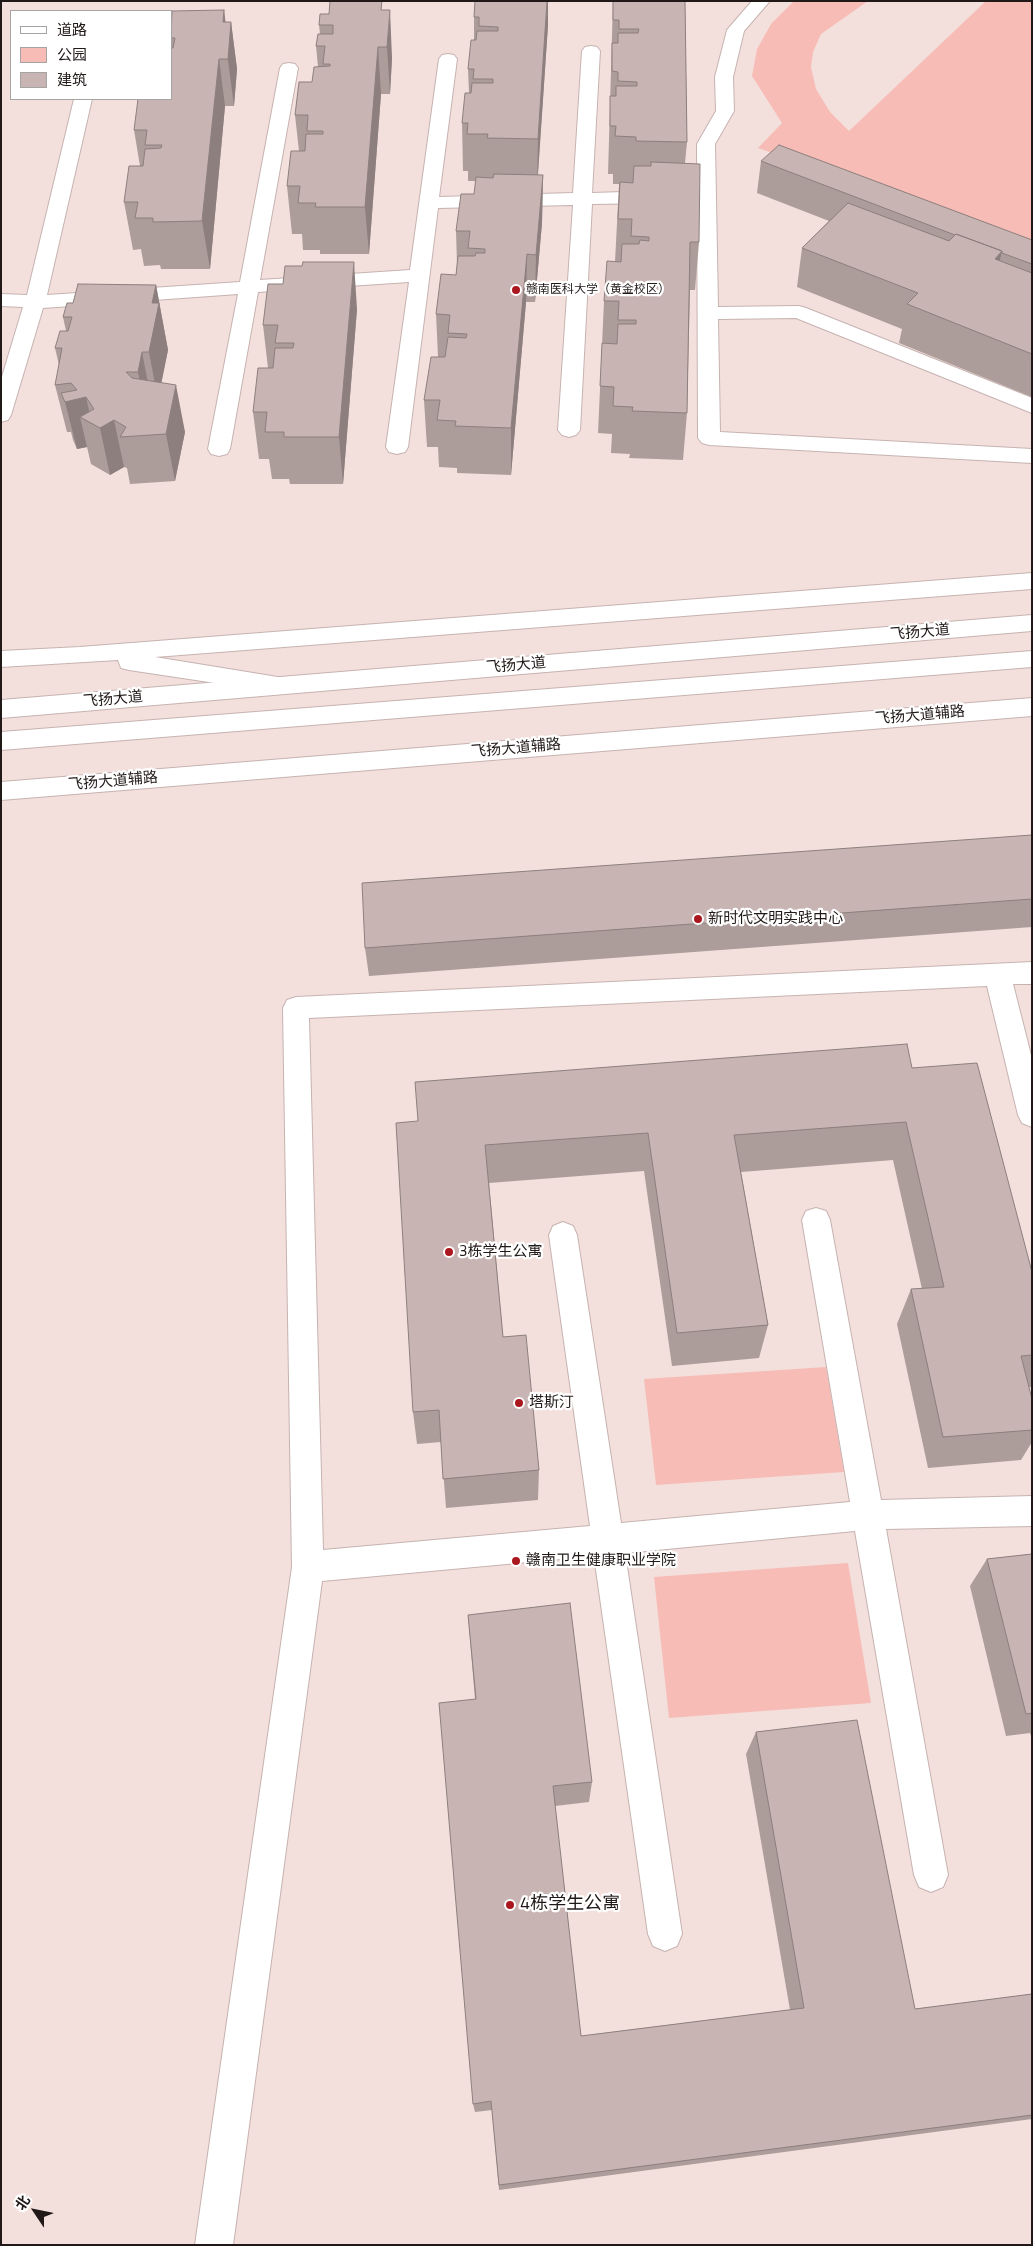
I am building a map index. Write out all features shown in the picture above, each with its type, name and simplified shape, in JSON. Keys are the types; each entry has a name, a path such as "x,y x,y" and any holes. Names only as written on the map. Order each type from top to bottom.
{"street":[{"path":"762,1 736,30 724,77 724,111 706,144 690,196 708,313 709,438 1032,456"},
{"path":"569,430 591,51"},
{"path":"397,447 448,59"},
{"path":"219,448 289,68"},
{"path":"1,415 35,302 83,100"},
{"path":"429,203 690,196"},
{"path":"1,300 35,302 420,275"},
{"path":"708,313 799,312 1032,406"},
{"path":"1,659 80,655 1032,581"},
{"name":"飞扬大道","path":"1,710 1032,623"},
{"path":"80,655 283,686"},
{"path":"1,741 1032,659"},
{"name":"飞扬大道辅路","path":"1,791 1032,707"},
{"path":"214,2245 308,1567 296,1008 1032,973"},
{"path":"998,976 1032,1115"},
{"path":"816,1220 931,1875"},
{"path":"563,1235 665,1934"},
{"path":"308,1567 868,1515 1032,1511"}],"green space":[{"path":"794,1 868,1 821,34 813,52 811,67 816,89 830,112 849,131 986,1 1032,1 1032,243 758,148 782,123 752,76 757,49 771,24"},
{"path":"826,1367 844,1472 656,1485 644,1379"},
{"path":"848,1563 871,1703 669,1718 654,1577"}],"building":[{"path":"330,1 382,1 381,10 390,10 387,47 378,47 365,207 315,207 316,203 298,203 300,186 287,186 291,151 305,151 306,134 323,134 323,131 307,131 308,115 295,115 299,82 312,82 314,67 330,66 330,64 323,64 325,46 316,46 318,34 333,34 333,25 319,25 320,14 329,14"},
{"path":"475,1 547,1 538,139 487,138 488,134 467,134 468,123 462,123 465,93 471,93 472,83 493,83 493,79 473,79 474,69 468,69 471,40 476,40 477,31 498,31 498,27 479,26 479,17 474,17"},
{"path":"613,1 685,1 687,142 636,141 636,137 615,136 616,126 610,126 610,96 616,96 616,86 637,86 637,82 618,81 618,72 612,71 612,43 618,43 618,33 638,33 639,29 619,29 619,20 613,20"},
{"path":"224,10 223,22 231,22 228,59 219,59 202,221 153,222 153,218 135,218 138,202 124,202 129,166 143,166 145,149 161,148 162,145 145,145 147,130 134,130 138,100 172,100 172,48 175,38 172,38 172,11"},
{"path":"779,145 1032,240 1032,264 761,161"},
{"path":"651,162 700,164 699,242 690,242 687,413 632,411 633,407 613,406 614,387 600,386 602,343 617,344 618,324 636,324 636,320 618,320 619,301 604,301 607,261 621,262 622,244 639,244 640,240 649,241 649,237 631,236 632,219 618,219 620,182 633,183 634,166 651,166"},
{"path":"494,174 543,175 536,255 527,254 511,428 455,426 456,421 437,420 440,400 424,400 431,357 445,357 448,337 466,338 467,334 448,333 450,315 436,314 441,274 456,275 458,256 475,256 476,253 485,253 485,249 468,248 470,231 456,231 461,194 474,194 476,177 493,178"},
{"path":"848,203 949,241 956,234 1002,251 995,259 1032,273 1032,354 907,304 918,293 802,248"},
{"path":"303,262 354,262 339,437 284,437 284,432 265,432 267,412 253,412 258,368 273,368 275,348 293,348 294,343 275,343 278,325 263,325 268,284 283,284 285,266 302,266"},
{"path":"78,284 156,285 152,303 159,303 149,352 142,352 138,372 126,372 132,378 176,385 166,434 120,437 126,427 114,420 100,428 80,417 94,409 86,397 65,402 61,393 77,390 71,383 55,385 62,348 55,348 60,331 68,331 72,317 63,317 67,303 73,303"},
{"path":"1032,835 1032,899 365,948 362,883"},
{"name":"3栋学生公寓","path":"907,1044 912,1068 977,1063 1032,1272 1032,1355 1021,1356 1032,1399 1032,1430 943,1437 911,1289 944,1287 906,1122 734,1135 768,1325 677,1333 648,1133 485,1145 503,1337 526,1335 539,1470 443,1479 439,1410 413,1412 396,1123 418,1121 415,1082"},
{"path":"1032,1554 1032,1713 1026,1714 987,1559"},
{"name":"4栋学生公寓","path":"570,1603 592,1782 553,1786 581,2036 804,2008 756,1732 857,1720 915,2009 1032,1994 1032,2115 499,2185 491,2101 473,2104 439,1703 476,1699 468,1615"}],"place":[{"name":"赣南医科大学（黄金校区）","path":"516,290"},
{"name":"新时代文明实践中心","path":"698,919"},
{"name":"3栋学生公寓","path":"449,1252"},
{"name":"塔斯汀","path":"519,1403"},
{"name":"赣南卫生健康职业学院","path":"516,1561"},
{"name":"4栋学生公寓","path":"510,1905"}]}
